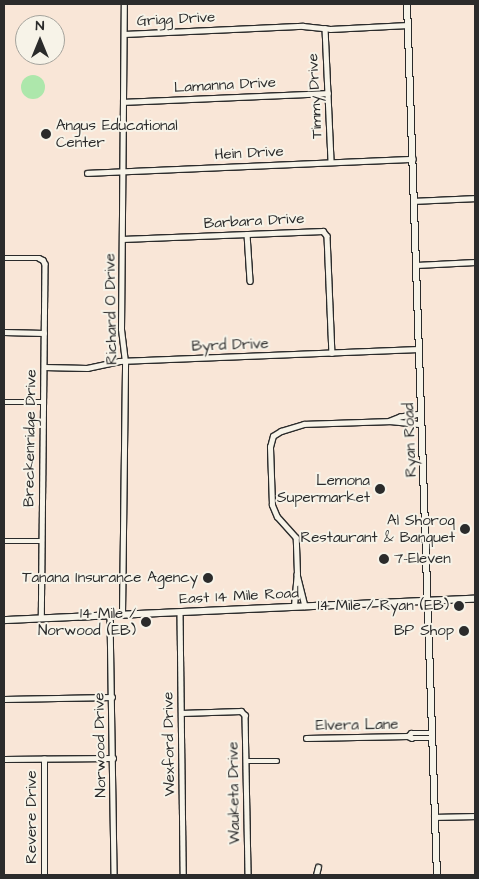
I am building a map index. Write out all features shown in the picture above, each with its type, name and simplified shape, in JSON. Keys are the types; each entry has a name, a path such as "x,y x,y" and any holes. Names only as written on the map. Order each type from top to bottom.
{"main road":[{"name":"Ryan Road","path":"407,4 437,875"},
{"name":"East 14 Mile Road","path":"4,620 475,599"}],"street":[{"name":"Richard O Drive","path":"122,614 125,362 121,329 124,4"},
{"name":"Grigg Drive","path":"124,34 303,26 325,28 408,24"},
{"name":"Timmy Drive","path":"325,28 331,162"},
{"name":"Lamanna Drive","path":"123,102 328,93"},
{"name":"Hein Drive","path":"87,173 412,158"},
{"path":"414,201 475,198"},
{"name":"Barbara Drive","path":"122,239 320,230 326,234 332,353"},
{"path":"247,234 250,281"},
{"name":"Breckenridge Drive","path":"4,258 43,260 44,367 41,618"},
{"path":"416,265 475,262"},
{"path":"4,332 44,333"},
{"name":"Byrd Drive","path":"44,367 87,368 111,362 419,349"},
{"path":"4,402 43,402"},
{"path":"390,421 400,417 421,414"},
{"path":"305,606 298,574 296,538 277,516 272,505 270,447 273,436 281,430 304,424 390,421 422,424"},
{"path":"4,541 42,541"},
{"path":"294,606 298,574"},
{"name":"Wexford Drive","path":"180,612 183,875"},
{"name":"Norwood Drive","path":"110,615 114,875"},
{"path":"4,699 112,698"},
{"name":"Wauketa Drive","path":"181,713 243,711 245,715 248,875"},
{"name":"Elvera Lane","path":"306,738 408,736 412,738 431,735"},
{"path":"4,759 112,758"},
{"name":"Revere Drive","path":"44,759 44,875"},
{"path":"246,761 277,761"},
{"path":"434,817 475,816"},
{"path":"316,875 318,867"}],"green space":[{"path":"33,75 38,76 44,82 44,92 38,98 33,99 28,98 22,92 21,87 22,82 28,76"}],"place":[{"name":"Angus Educational Center","path":"46,134"},
{"name":"Lemona Supermarket","path":"380,489"},
{"name":"Al Shoroq Restaurant & Banquet","path":"465,529"},
{"name":"7-Eleven","path":"384,559"},
{"name":"Tanana Insurance Agency","path":"208,578"},
{"name":"14 Mile / Ryan (EB)","path":"459,606"},
{"name":"14 Mile / Norwood (EB)","path":"146,622"},
{"name":"BP Shop","path":"464,631"}]}
